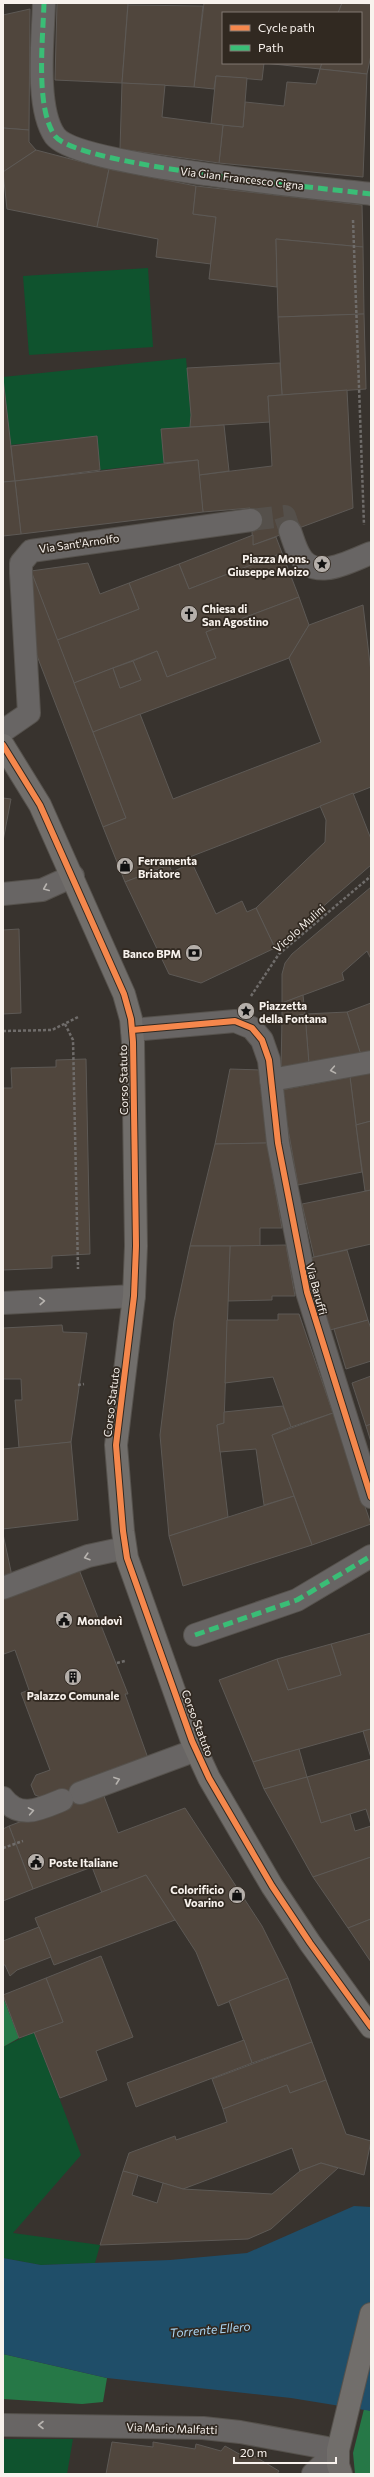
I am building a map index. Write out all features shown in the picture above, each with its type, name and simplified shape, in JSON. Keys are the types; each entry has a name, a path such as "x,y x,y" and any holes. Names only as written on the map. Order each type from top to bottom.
{"main road":[{"name":"Corso Statuto","path":"3,745 31,788 73,876 124,994 132,1030 136,1230 134,1296 116,1445 125,1548 131,1570 196,1750 224,1805 272,1886 314,1948 371,2027"},
{"path":"342,2474 338,2465 340,2441 371,2314"}],"street":[{"name":"Via Gian Francesco Cigna","path":"44,3 43,102 45,116 56,138 75,148 114,159 203,174 362,193"},
{"name":"Via Sant'Arnolfo","path":"3,731 29,713 21,563 31,551 251,520"},
{"path":"290,531 299,555 312,567 328,569 368,554"},
{"path":"3,894 42,890 73,876"},
{"path":"132,1030 235,1021 245,1024 258,1034 265,1046 272,1080 371,1062"},
{"name":"Via Baruffi","path":"272,1080 278,1143 306,1292 371,1497"},
{"path":"3,1303 134,1296"},
{"path":"3,1588 88,1556 125,1548"},
{"path":"195,1635 297,1600 371,1556"},
{"name":"Corso Statuto","path":"3,1798 12,1807 24,1812 34,1811 196,1750"},
{"name":"Via Mario Malfatti","path":"3,2424 210,2428 340,2441"},
{"path":"313,2474 340,2441"}],"path":[{"path":"362,193 356,344 368,554"},
{"path":"3,1031 52,1030 78,1016"},
{"path":"64,1024 73,1040 78,1270"},
{"path":"78,1385 84,1384"},
{"path":"117,1663 125,1661"}],"green space":[{"path":"148,268 153,347 29,355 23,276"},
{"path":"186,358 191,415 190,427 161,429 164,463 100,470 97,436 10,445 3,377"},
{"path":"3,1997 19,2038 3,2047"},
{"path":"34,2032 81,2155 13,2233 100,2245 95,2263 41,2265 3,2258 3,2047"},
{"path":"3,2354 107,2378 103,2402 82,2404 3,2399"},
{"path":"364,2409 371,2411 371,2474 355,2474 353,2453"},
{"path":"3,2439 73,2439 67,2474 3,2474"}],"water":[{"name":"Torrente Ellero","path":"354,2206 371,2207 371,2411 291,2398 107,2378 3,2354 3,2258 41,2265 170,2260 247,2253"}],"building":[{"path":"57,3 128,3 122,83 55,80"},
{"path":"204,3 342,3 338,12 222,12 222,64 264,64 262,80 216,76 214,89 194,87"},
{"path":"342,3 371,4 371,55 367,74 320,69 322,64 362,64 362,12 338,12"},
{"path":"128,5 203,6 194,87 122,83"},
{"path":"30,9 29,130 3,128 3,15"},
{"path":"273,64 322,64 320,69"},
{"path":"320,69 367,74 363,177 219,163 223,125 243,127 245,102 284,106 287,82 316,84"},
{"path":"216,76 247,78 243,127 211,124"},
{"path":"122,83 165,85 162,117 223,125 219,163 120,149"},
{"path":"3,128 29,130 29,142 36,150 3,172"},
{"path":"36,150 109,169 97,227 7,209 3,172"},
{"path":"109,169 196,186 193,214 216,217 211,264 156,257 158,239 97,227"},
{"path":"196,186 362,205 363,247 276,239 277,287 209,279 216,217 193,214"},
{"path":"276,239 363,247 364,314 278,317"},
{"path":"364,314 366,389 282,395 278,317"},
{"path":"280,363 282,395 268,396 270,422 190,427 191,415 187,368"},
{"path":"3,378 15,481 3,482"},
{"path":"347,390 353,508 253,545 250,508 203,512 199,475 272,466 268,396"},
{"path":"224,425 229,471 199,475 198,460 164,463 161,429"},
{"path":"97,436 100,470 15,481 11,446"},
{"path":"198,460 203,512 21,534 15,481"},
{"path":"15,481 21,534 3,536 3,482"},
{"path":"253,535 253,545 276,537 282,553 189,589 179,564"},
{"name":"Chiesa di San Agostino","path":"282,553 299,597 206,632 216,658 167,677 157,651 74,683 57,640 139,609 129,583 179,564 189,589"},
{"path":"88,563 100,594 129,583 139,609 57,640 31,571"},
{"path":"31,571 126,818 103,827 34,648"},
{"path":"299,597 309,625 289,658 93,732 74,683 113,668 120,688 141,680 133,661 157,651 167,677 216,658 206,632"},
{"path":"363,605 371,672 371,787 125,882 103,827 126,818 93,732 140,714 173,799 321,742 289,658 309,625"},
{"path":"133,661 141,680 120,688 113,668"},
{"path":"353,793 371,839 371,865 275,948 256,908 325,842 326,820 320,806"},
{"path":"3,798 11,799 3,841"},
{"path":"192,863 216,914 242,901 247,912 256,908 275,948 201,983 169,974 125,882 169,865 172,872"},
{"path":"371,887 371,959 367,951 342,973 344,980 282,1003 282,974 285,963 292,954"},
{"path":"19,929 21,1013 3,1014 3,930"},
{"path":"303,995 305,1014 282,1019 282,1003"},
{"path":"371,1003 371,1051 361,1055 347,1012"},
{"path":"347,1012 361,1055 309,1064 305,1014"},
{"path":"305,1014 309,1064 281,1069 282,1019"},
{"path":"86,1059 90,1254 52,1256 52,1268 3,1270 3,1088 12,1088 11,1068 56,1067 56,1060"},
{"path":"230,1069 261,1070 267,1143 215,1144"},
{"path":"371,1072 371,1121 356,1125 350,1077"},
{"path":"350,1077 362,1172 298,1185 281,1090"},
{"path":"371,1121 371,1190 365,1191 356,1125"},
{"path":"267,1143 282,1228 260,1228 260,1246 190,1246 215,1144"},
{"path":"371,1190 371,1244 314,1257 302,1204"},
{"path":"286,1245 295,1296 272,1296 272,1300 228,1301 230,1246"},
{"path":"190,1246 230,1246 224,1423 217,1425 228,1517 169,1536 160,1435 174,1321"},
{"path":"347,1250 368,1320 330,1330 310,1258"},
{"path":"278,1314 299,1314 333,1413 291,1427 273,1377 225,1383 227,1320 278,1320"},
{"path":"368,1320 371,1329 371,1361 346,1369 334,1329"},
{"path":"62,1325 63,1332 87,1333 71,1442 19,1448 15,1400 22,1400 21,1379 3,1379 3,1328"},
{"path":"371,1376 371,1424 366,1426 352,1383"},
{"path":"283,1406 291,1427 272,1435 294,1496 264,1505 256,1449 220,1452 217,1425 224,1423 224,1412"},
{"path":"333,1413 371,1524 312,1545 272,1435"},
{"path":"371,1424 371,1442 366,1426"},
{"path":"71,1442 78,1520 3,1529 3,1449"},
{"path":"294,1496 312,1545 183,1586 169,1536"},
{"path":"3,1534 12,1576 3,1578"},
{"name":"Palazzo Comunale","path":"78,1567 128,1694 125,1694 149,1761 83,1798 64,1806 35,1795 31,1785 36,1775 50,1770 21,1693 29,1690 15,1650 4,1654 3,1594"},
{"path":"371,1633 371,1729 253,1762 219,1680 277,1659 288,1690 341,1675 331,1644"},
{"path":"331,1644 341,1675 288,1690 277,1659"},
{"path":"371,1729 371,1758 363,1731"},
{"path":"299,1749 307,1777 264,1789 253,1762"},
{"path":"371,1759 371,1825 366,1809 321,1823 307,1777"},
{"path":"307,1777 321,1823 350,1814 355,1831 371,1826 371,1857 313,1877 264,1789"},
{"path":"102,1791 118,1833 185,1808 262,1926 288,1978 218,2006 196,1952 146,1875 102,1893 92,1867 33,1889 9,1826"},
{"path":"9,1826 33,1889 3,1901 3,1829"},
{"path":"371,1857 371,1919 348,1928 313,1877"},
{"path":"146,1875 175,1920 54,1965 35,1918"},
{"path":"371,1919 371,1962 348,1928"},
{"path":"39,1927 51,1957 17,1970 10,1976 5,1965 3,1965 3,1941"},
{"path":"101,1956 133,2037 96,2051 107,2080 60,2098 34,2032 63,2022 46,1978"},
{"path":"46,1978 63,2022 19,2038 3,1995"},
{"path":"288,1978 312,2042 252,2063 229,2001"},
{"path":"244,2040 252,2063 136,2107 127,2083"},
{"path":"312,2042 326,2080 290,2093 287,2085 223,2109 212,2079"},
{"path":"326,2080 346,2134 371,2141 364,2175 321,2163 300,2171 292,2148 183,2189 123,2171 129,2153 175,2136 176,2140 227,2122 223,2109 287,2085 290,2093"},
{"path":"321,2163 338,2168 271,2229 248,2239 100,2245 123,2171 138,2175 132,2195 157,2203 163,2183 183,2189 272,2194 300,2171"},
{"path":"112,2442 153,2447 153,2442 195,2449 196,2444 221,2451 225,2446 241,2455 244,2450 279,2471 277,2474 106,2474"}],"tunnel":[{"path":"251,520 285,516 290,531"}],"marked path":[{"path":"44,3 42,91 45,108 49,124 55,136 73,147 107,157 152,166 256,181 371,194"},
{"path":"195,1635 297,1600 371,1556"}],"cycle path":[{"path":"3,745 40,805 124,994 131,1019 133,1042 136,1246 134,1296 116,1445 123,1531 127,1558 192,1741 209,1778 272,1886 310,1943 371,2027"},
{"path":"132,1030 235,1021 252,1028 262,1040 269,1060 278,1143 307,1292 371,1497"}],"place":[{"name":"Piazza Mons. Giuseppe Moizo","path":"322,564"},
{"name":"Chiesa di San Agostino","path":"189,614"},
{"name":"Ferramenta Briatore","path":"125,866"},
{"name":"Banco BPM","path":"194,953"},
{"name":"Piazzetta della Fontana","path":"246,1011"},
{"name":"Mondovì","path":"64,1620"},
{"name":"Palazzo Comunale","path":"73,1677"},
{"name":"Poste Italiane","path":"36,1862"},
{"name":"Colorificio Voarino","path":"237,1895"}]}
